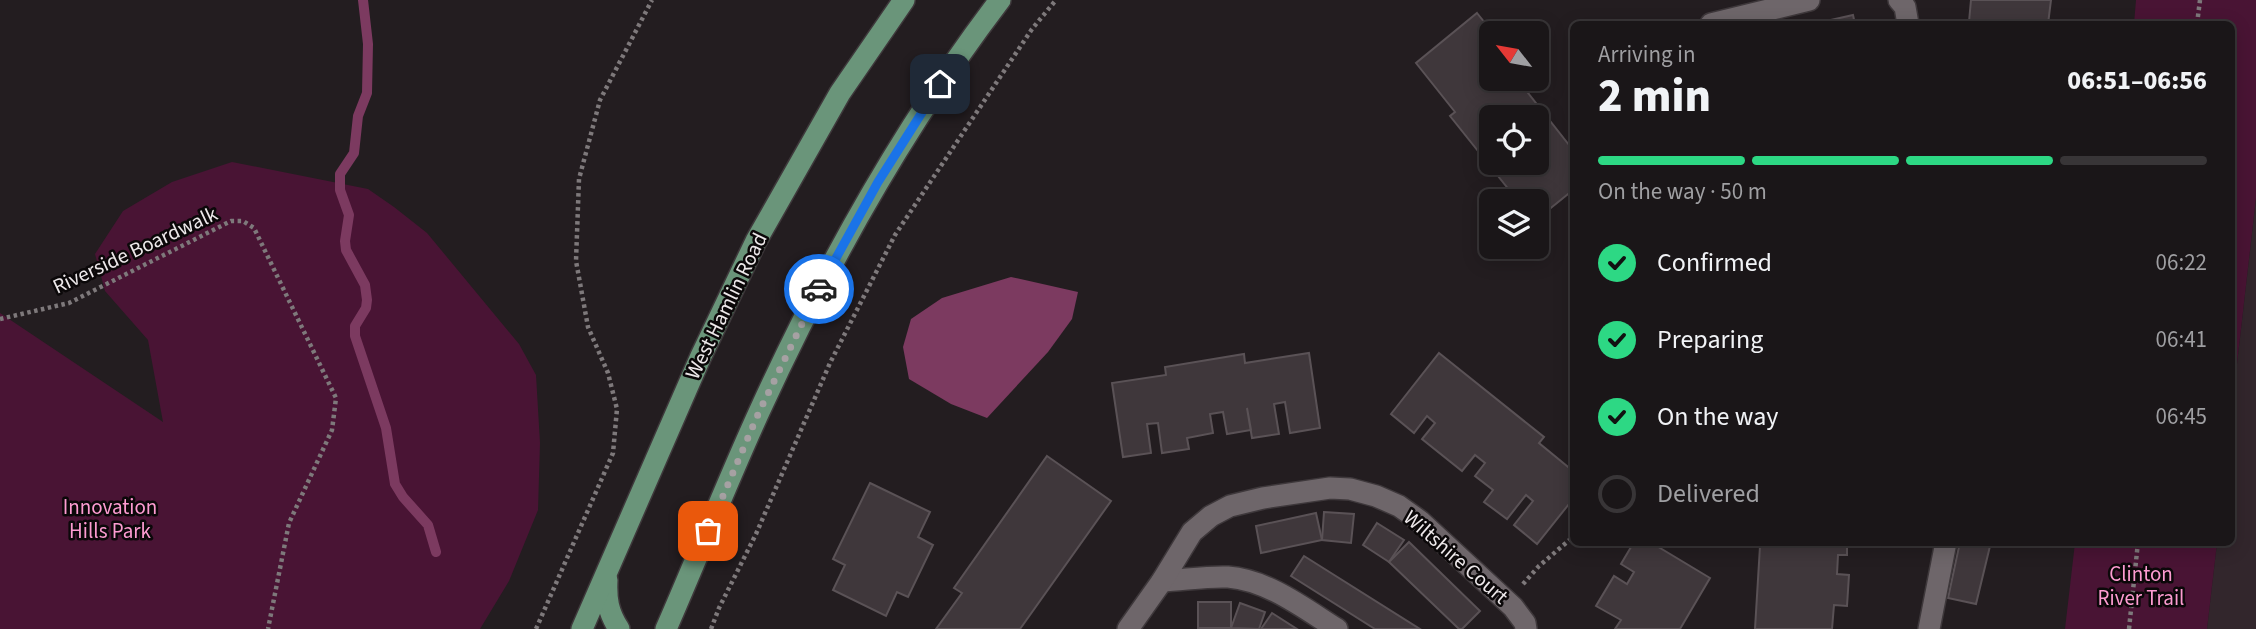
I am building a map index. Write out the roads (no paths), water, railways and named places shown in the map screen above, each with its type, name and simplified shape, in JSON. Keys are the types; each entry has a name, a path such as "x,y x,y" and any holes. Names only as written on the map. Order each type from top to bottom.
{"main road":[{"name":"West Hamlin Road","path":"582,629 701,356 756,241 840,93 904,0"},
{"path":"669,628 759,412 825,277 884,172 940,84 999,1"},
{"path":"607,571 606,602 619,629"}],"street":[{"path":"1723,21 1808,0"},
{"path":"1899,0 1905,6 1908,21"},
{"name":"Wiltshire Court","path":"1128,629 1192,532 1211,516 1230,506 1263,498 1330,488 1350,489 1376,496 1399,506 1420,521 1506,601 1525,623 1526,629"},
{"path":"1929,629 1945,546"},
{"path":"1162,581 1230,577 1252,582 1282,595 1337,629"}],"waterway":[{"path":"363,0 368,44 367,93 358,116 354,153 340,174 340,190 349,215 346,250 365,285 367,300 366,308 355,326 355,336 386,428 395,484 428,525 436,552"}],"park label":[{"name":"Innovation Hills Park","path":"110,519"},
{"name":"Clinton River Trail","path":"2141,586"}]}
